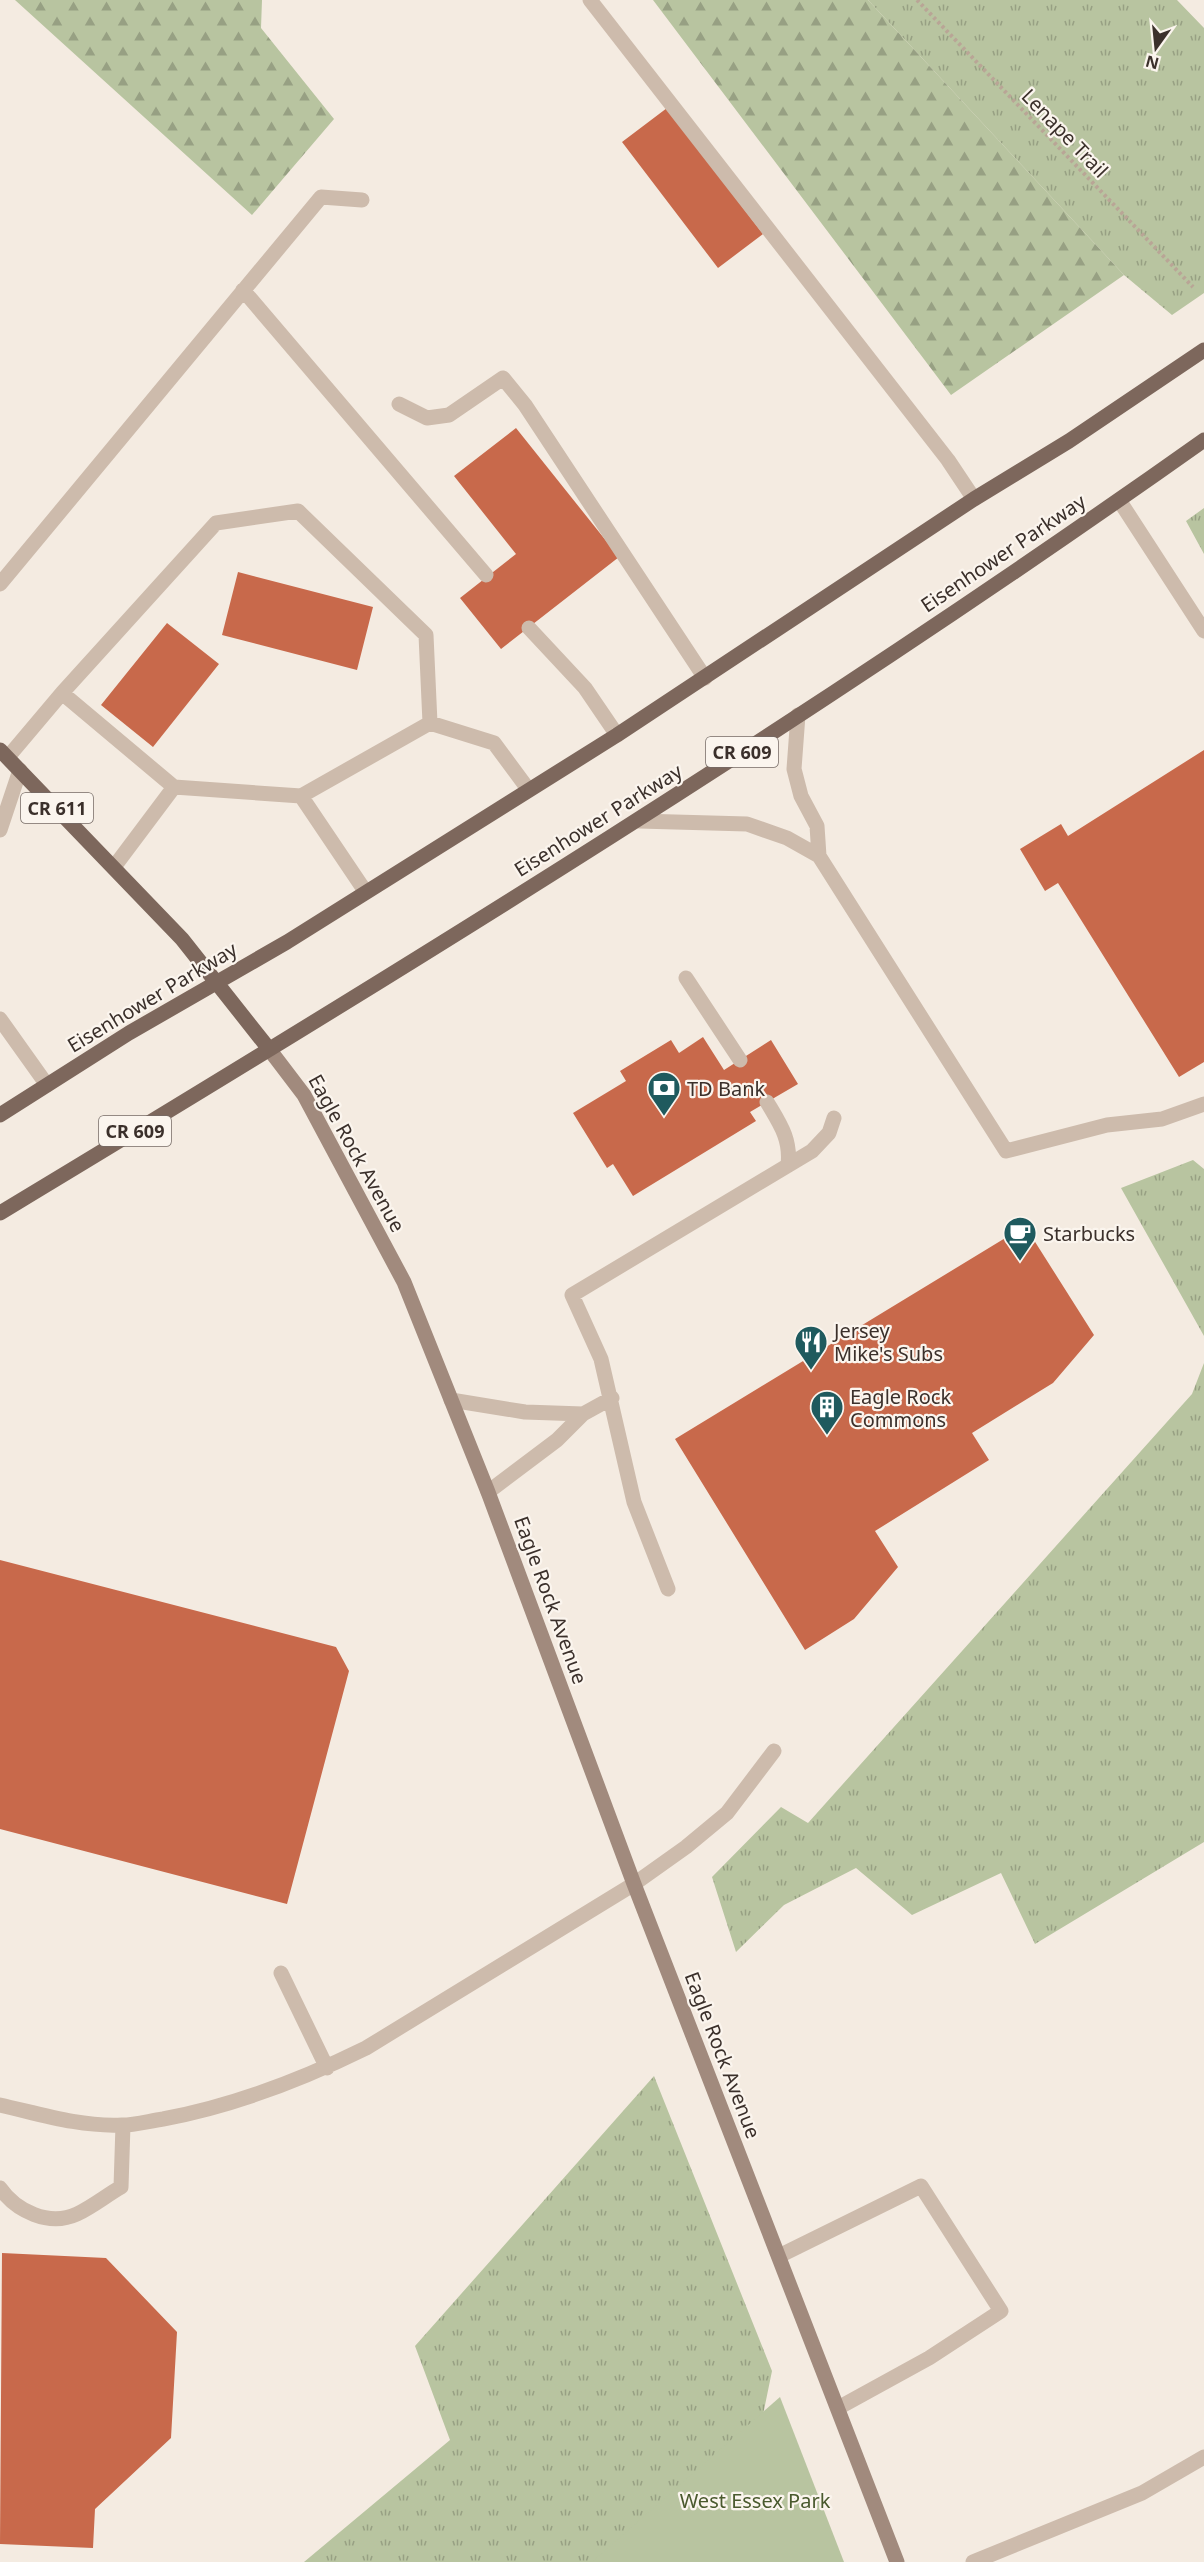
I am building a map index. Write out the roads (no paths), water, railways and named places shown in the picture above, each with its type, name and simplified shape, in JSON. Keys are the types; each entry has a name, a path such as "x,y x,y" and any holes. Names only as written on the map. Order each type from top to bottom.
{"main road":[{"name":"Eisenhower Parkway","path":"0,1115 218,981 287,942 616,735 974,500 1069,441 1204,350"},
{"name":"Eisenhower Parkway","path":"0,1213 639,820 1119,501 1204,440"},
{"name":"Eagle Rock Avenue","path":"4,754 114,867 218,981 304,1095 404,1282 488,1491 634,1884 897,2562"}],"lane":[{"path":"590,0 948,460 974,500"},
{"path":"0,584 321,197 362,200"},
{"path":"243,290 486,575"},
{"path":"399,404 427,418 449,415 503,378 525,405 705,678"},
{"path":"1119,501 1204,631"},
{"path":"4,754 216,523 298,511 426,635 430,723"},
{"path":"529,628 585,688 616,735"},
{"path":"62,693 174,787 301,796 430,723 494,743 528,789"},
{"path":"798,715 794,769 801,796 817,826 819,856"},
{"path":"0,830 20,770"},
{"path":"114,867 174,787"},
{"path":"301,796 365,891"},
{"path":"639,820 747,824 787,838 819,856 1006,1151 1107,1125 1162,1119 1204,1104"},
{"path":"686,978 740,1060"},
{"path":"0,1019 47,1085"},
{"path":"767,1102 786,1135 790,1148 788,1165"},
{"path":"668,1589 634,1502 612,1398 601,1359 572,1295 812,1151 829,1133 834,1118"},
{"path":"488,1491 557,1440 583,1414 612,1398"},
{"path":"451,1400 525,1412 583,1414"},
{"path":"0,2105 78,2123 123,2126 185,2115 244,2100 327,2068 366,2048 634,1884 686,1847 727,1813 774,1751"},
{"path":"281,1973 327,2068"},
{"path":"0,2188 8,2200 36,2216 61,2219 77,2214 121,2187 123,2126"},
{"path":"779,2256 921,2186 1001,2311 929,2358 838,2408"},
{"path":"973,2562 1142,2493 1204,2457"}],"place":[{"name":"TD Bank","path":"664,1117"},
{"name":"Starbucks","path":"1020,1262"},
{"name":"Jersey Mike's Subs","path":"811,1371"},
{"name":"Eagle Rock Commons","path":"827,1436"}],"park label":[{"name":"West Essex Park","path":"755,2500"}]}
